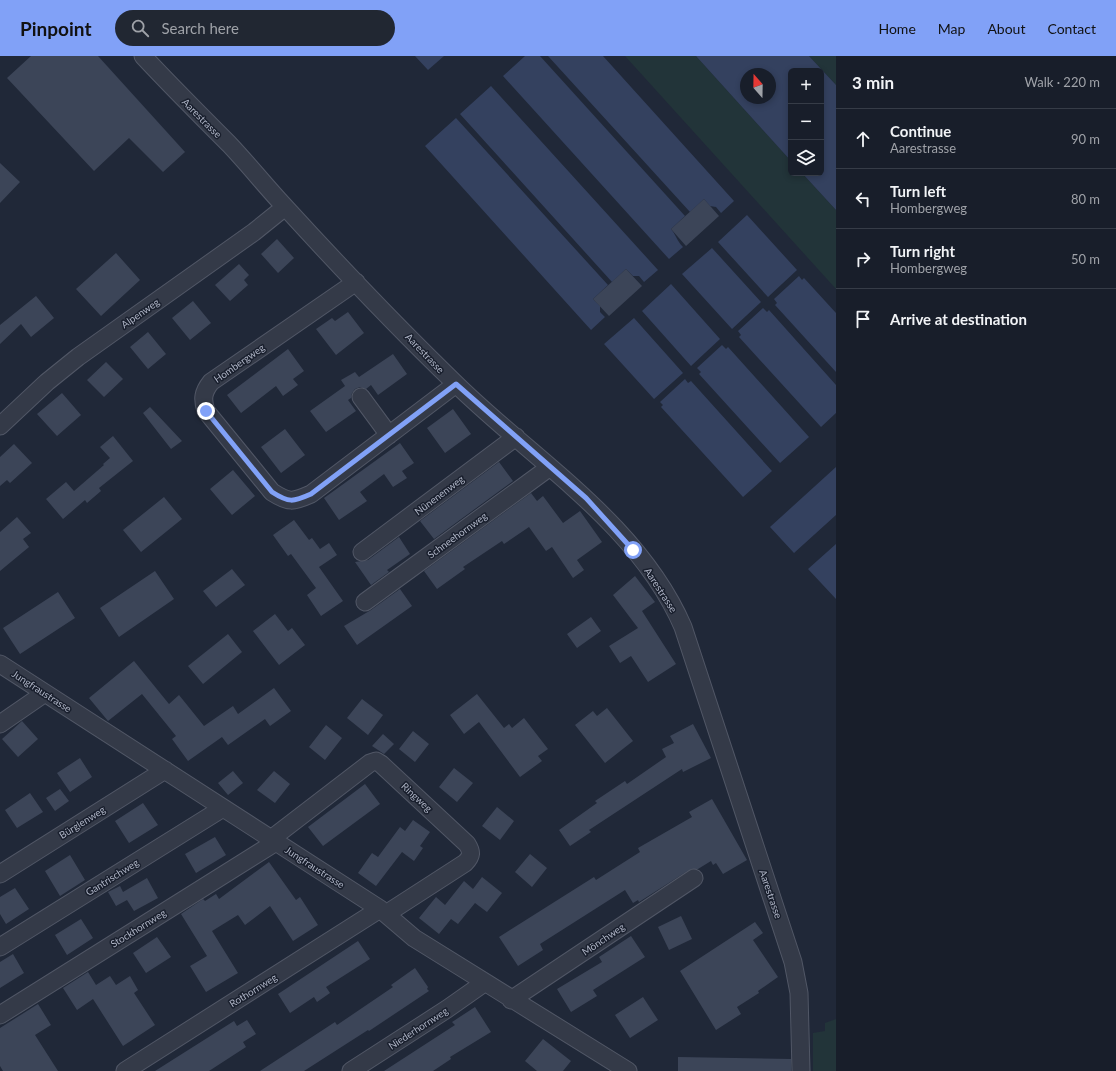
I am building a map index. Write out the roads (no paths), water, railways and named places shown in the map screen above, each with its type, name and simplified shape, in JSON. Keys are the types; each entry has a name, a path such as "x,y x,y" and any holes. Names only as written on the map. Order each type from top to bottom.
{"street":[{"name":"Aarestrasse","path":"143,56 230,145 285,207 356,282 456,384 586,498 633,550 657,580 673,604 683,627 793,962 799,993 800,1071"},
{"name":"Alpenweg","path":"0,426 47,382 78,357 254,232 285,207"},
{"name":"Hombergweg","path":"356,282 211,382 205,390 203,401 206,411 272,492 285,500 298,500 311,494 456,384"},
{"path":"361,397 389,435"},
{"name":"Nünenenweg","path":"362,552 516,437"},
{"name":"Schneehornweg","path":"365,602 550,467"},
{"name":"Jungfraustrasse","path":"0,664 383,912 414,938 511,1000 527,1007 548,1022 628,1071"},
{"path":"0,724 45,693"},
{"name":"Ringweg","path":"274,840 370,763 376,762 381,764 467,844 471,851 470,857 465,863 383,912"},
{"name":"Bürglenweg","path":"0,874 165,770"},
{"name":"Gantrischweg","path":"0,947 223,808"},
{"name":"Stockhornweg","path":"0,1015 274,840"},
{"name":"Mönchweg","path":"511,1000 694,878"},
{"name":"Rothornweg","path":"125,1071 383,912"},
{"name":"Niederhornweg","path":"351,1071 447,1009 484,982"}],"water":[{"path":"415,56 444,56 428,70"},
{"path":"525,56 540,56 685,216 671,229 683,247 669,259 503,76"},
{"path":"548,56 603,56 734,201 721,213 716,207 710,206 704,199 690,212"},
{"path":"696,56 809,56 820,68 788,68 788,158"},
{"path":"824,72 836,85 836,210 805,176 824,176"},
{"path":"491,86 658,270 644,282 639,276 633,276 626,269 612,282 460,114"},
{"path":"456,118 608,285 593,299 600,306 600,312 605,317 591,330 425,146"},
{"path":"747,215 797,270 768,297 718,242"},
{"path":"712,248 761,302 732,329 682,274"},
{"path":"799,276 802,280 804,278 836,313 836,372 775,305 777,303 774,299"},
{"path":"671,284 720,339 691,366 642,311"},
{"path":"763,308 767,312 769,310 836,385 836,413 821,427 739,337 741,335 738,331"},
{"path":"634,318 683,373 654,399 604,344"},
{"path":"722,345 726,349 728,347 809,437 780,463 699,374 701,372 697,368"},
{"path":"685,379 688,383 691,381 772,471 743,497 661,407 663,405 660,402"},
{"path":"836,467 836,515 794,553 770,527"},
{"path":"836,544 836,599 808,569"}]}
